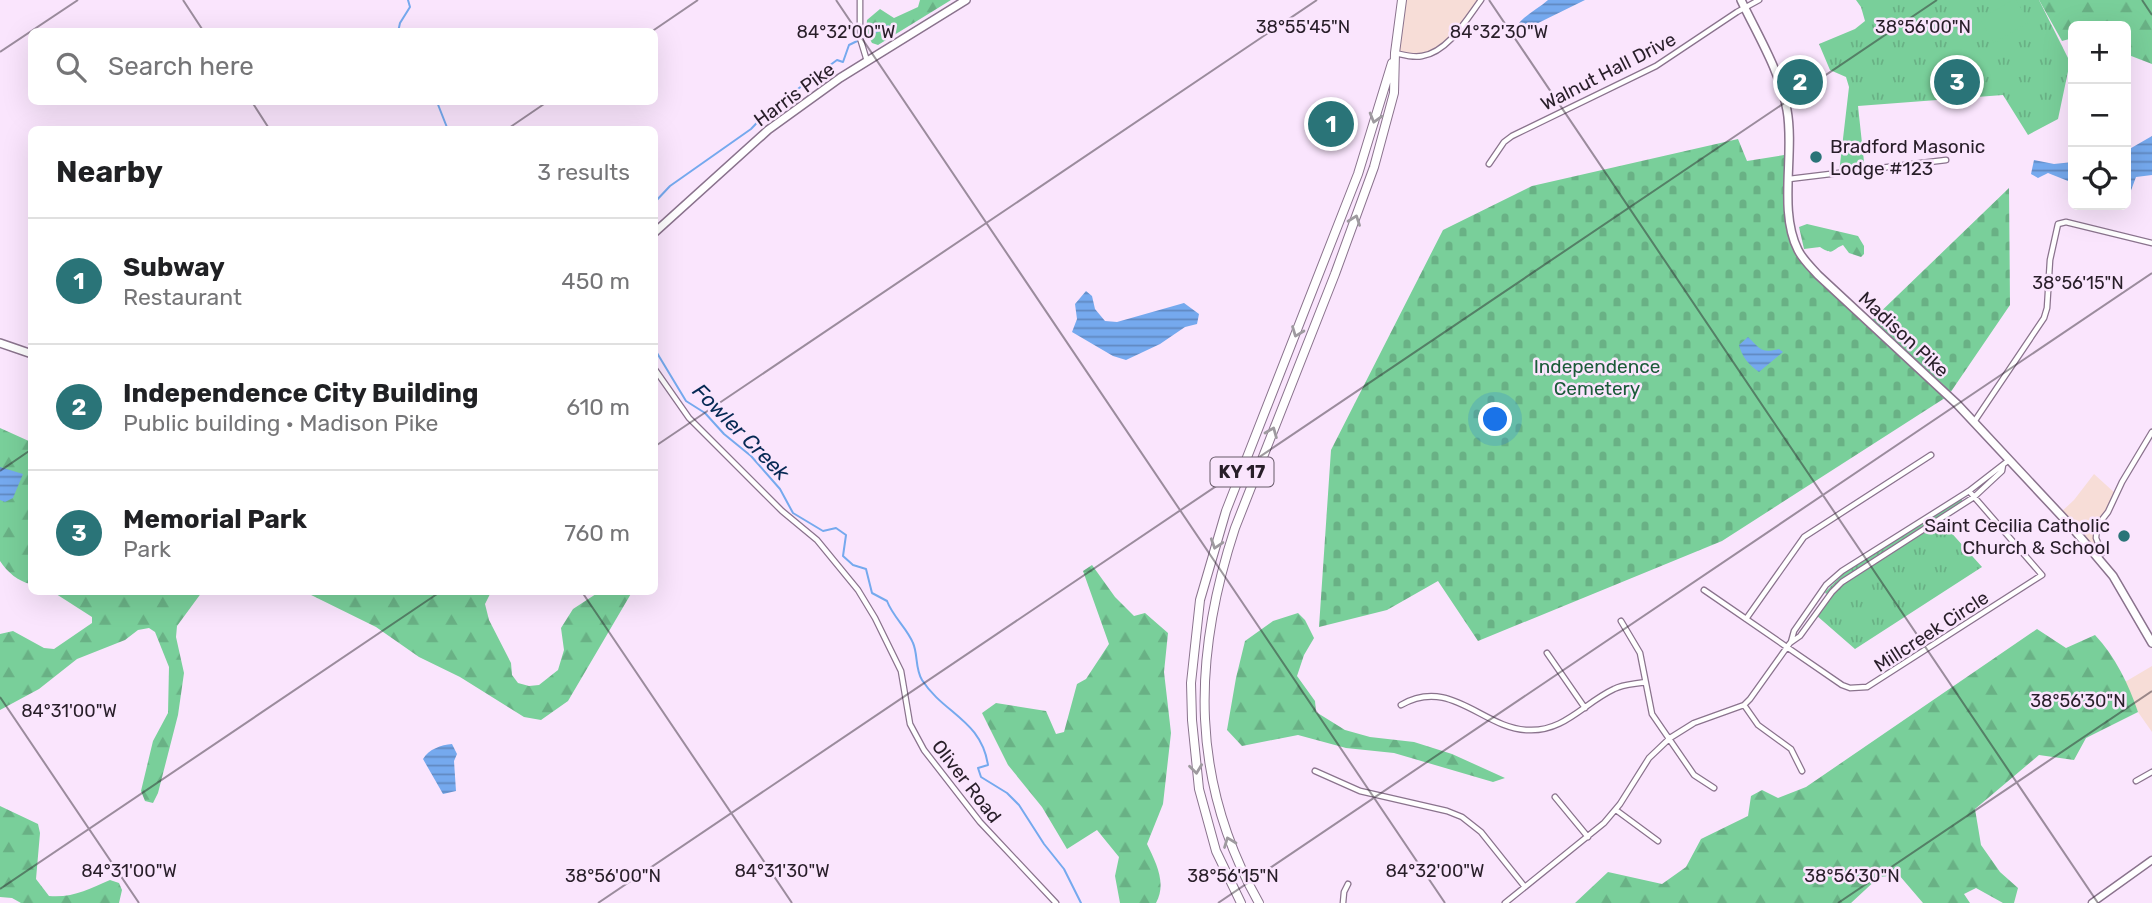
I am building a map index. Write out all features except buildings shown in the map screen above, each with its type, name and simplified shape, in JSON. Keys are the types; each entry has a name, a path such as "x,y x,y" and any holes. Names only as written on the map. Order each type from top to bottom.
{"main road":[{"name":"Harris Pike","path":"658,229 768,130 867,61 967,0"},
{"name":"KY 17","path":"1259,903 1242,873 1228,839 1211,775 1205,690 1208,640 1222,567 1235,528 1374,167 1394,93 1395,53 1402,0"},
{"name":"Madison Pike","path":"1743,4 1784,96 1789,124 1791,228 1802,257 1974,422 2006,463 2098,557 2113,576 2152,643"},
{"name":"KY 17","path":"1241,903 1216,851 1199,789 1191,683 1200,600 1226,511 1358,174 1395,53"},
{"path":"0,343 28,354"}],"street":[{"path":"860,0 860,38 867,61"},
{"path":"1395,53 1423,56 1435,51 1456,32 1481,0"},
{"name":"Walnut Hall Drive","path":"1489,164 1504,142 1512,136 1657,66 1743,4 1759,0"},
{"path":"1789,179 1946,160"},
{"path":"1974,422 2044,318 2050,260 2058,224 2066,222 2152,243"},
{"name":"Oliver Road","path":"658,374 689,418 782,511 817,540 858,590 876,618 901,671 910,724 923,750 981,822 1056,903"},
{"path":"2098,557 2102,553 2096,538 2097,526 2108,512 2122,482 2152,432"},
{"path":"1746,620 1804,537 1931,455"},
{"path":"1505,903 1588,837 1616,810 1649,758 1670,738 1694,723 1744,705 1761,685 1788,645 1794,631 1833,578 1969,491 1997,467 2006,463"},
{"path":"1788,645 1800,636 1842,582 1974,497 2002,471 2006,463"},
{"name":"Millcreek Circle","path":"1704,590 1788,645 1842,685 1860,689 1867,687 2042,575 1969,491"},
{"path":"1621,621 1640,653 1652,714 1694,775 1714,788"},
{"path":"1547,653 1585,708"},
{"path":"1401,705 1415,699 1449,699 1507,726 1525,730 1553,727 1615,688 1645,682"},
{"path":"1744,705 1758,725 1791,749 1802,771"},
{"path":"1315,771 1360,790 1462,817 1483,835 1525,887"},
{"path":"2136,781 2152,772"},
{"path":"1555,797 1588,837"},
{"path":"1616,810 1658,841"},
{"path":"2092,903 2152,860"},
{"path":"1343,903 1348,884"}],"shaded area":[{"path":"1402,0 1481,0 1448,41 1423,56 1395,53"},
{"path":"2094,474 2116,494 2095,533 2102,553 2097,557 2059,514"},
{"path":"2152,666 2152,732 2138,712 2125,682"}],"green space":[{"path":"920,0 951,0 878,45 872,43 866,32 867,20 880,9 894,18 918,7"},
{"path":"1856,0 2039,0 2068,58 2068,72 2058,119 2028,135 2003,95 1858,106 1865,171 1839,173 1849,87 1846,77 1830,70 1819,44 1855,29 1865,21"},
{"path":"2016,0 2029,22 1994,43 1980,19"},
{"path":"2039,0 2152,0 2152,64 2131,56 2131,21 2068,21 2068,39 2062,41"},
{"name":"Independence Cemetery","path":"1738,139 1747,161 1790,154 1789,213 1799,251 1869,323 2009,188 2010,305 1948,396 1722,541 1478,641 1438,581 1387,610 1319,627 1331,450 1443,230 1532,186"},
{"path":"1807,224 1858,236 1864,246 1864,254 1861,257 1849,253 1843,245 1830,252 1820,247 1804,249 1799,227"},
{"path":"0,428 28,441 28,583 14,576 0,561"},
{"path":"1962,498 1962,502 1853,572 1826,594 1845,572"},
{"path":"1939,519 1982,567 1855,649 1816,615 1842,582"},
{"path":"1092,565 1115,597 1134,616 1145,613 1168,633 1164,672 1171,733 1163,804 1147,844 1157,866 1160,881 1156,903 1120,903 1115,876 1119,857 1097,830 1067,849 1042,807 1008,765 982,713 996,703 1046,711 1056,734 1064,732 1077,684 1086,679 1109,644 1083,571"},
{"path":"58,595 200,595 177,626 176,637 184,673 178,715 153,803 145,801 141,791 153,741 168,713 169,667 155,632 149,628 138,630 125,640 77,659 39,689 0,710 0,634 13,631 44,648 54,649 92,623 92,617"},
{"path":"311,595 490,595 485,604 489,620 511,663 512,675 518,683 539,685 558,670 564,650 561,628 573,609 594,595 630,595 568,701 541,720 524,717 460,677 419,657 376,627"},
{"path":"1298,613 1305,620 1314,638 1304,655 1297,676 1315,701 1316,712 1345,730 1370,737 1414,742 1452,754 1505,778 1493,782 1394,753 1346,748 1298,735 1242,746 1227,730 1245,641 1273,621"},
{"path":"2037,629 2066,648 2095,635 2121,671 2138,712 2086,738 2074,760 2039,755 1975,809 1981,845 2000,872 2018,888 2014,903 2003,903 1976,888 1964,894 1970,903 1923,903 1899,875 1879,877 1851,903 1575,903 1608,872 1662,884 1686,867 1701,839 1748,816 1751,796 1762,790 1778,798 1806,787"},
{"path":"0,806 38,824 40,833 36,879 49,896 73,894 110,880 119,883 122,890 119,903 21,903 12,898 0,897"}],"water":[{"path":"1548,0 1585,0 1528,28 1517,26 1527,15"},
{"path":"2152,136 2152,175 2136,177 2131,190 2131,148"},
{"path":"2034,160 2054,164 2068,163 2068,181 2048,173 2038,178 2031,174"},
{"path":"1086,291 1092,296 1095,309 1105,321 1117,322 1184,303 1199,314 1197,324 1185,327 1160,344 1126,360 1113,356 1072,332 1077,319 1075,304"},
{"path":"1748,337 1761,349 1779,349 1783,352 1759,372 1746,360 1740,349 1739,345"},
{"path":"0,467 23,474 13,498 5,502 0,500"},
{"path":"452,744 457,754 454,761 456,791 443,794 423,759 436,748"}],"waterway":[{"name":"Fowler Creek","path":"399,28 410,7 408,0"},
{"path":"658,199 670,186 751,129 768,111 837,60 843,62 849,45 888,26"},
{"name":"Fowler Creek","path":"438,105 446,126"},
{"name":"Fowler Creek","path":"658,355 686,401 705,413 724,434 751,456 780,489 793,513 823,531 836,528 846,535 843,556 853,565 866,569 872,593 887,601 907,632 915,647 922,680 978,738 988,765 978,768 981,777 1007,793 1019,805 1064,869 1081,903"}],"place":[{"name":"Independence City Building","path":"1800,82"},
{"name":"Memorial Park","path":"1957,82"},
{"name":"Subway","path":"1331,124"},
{"name":"Bradford Masonic Lodge #123","path":"1816,157"},
{"name":"Saint Cecilia Catholic Church & School","path":"2124,536"}]}
